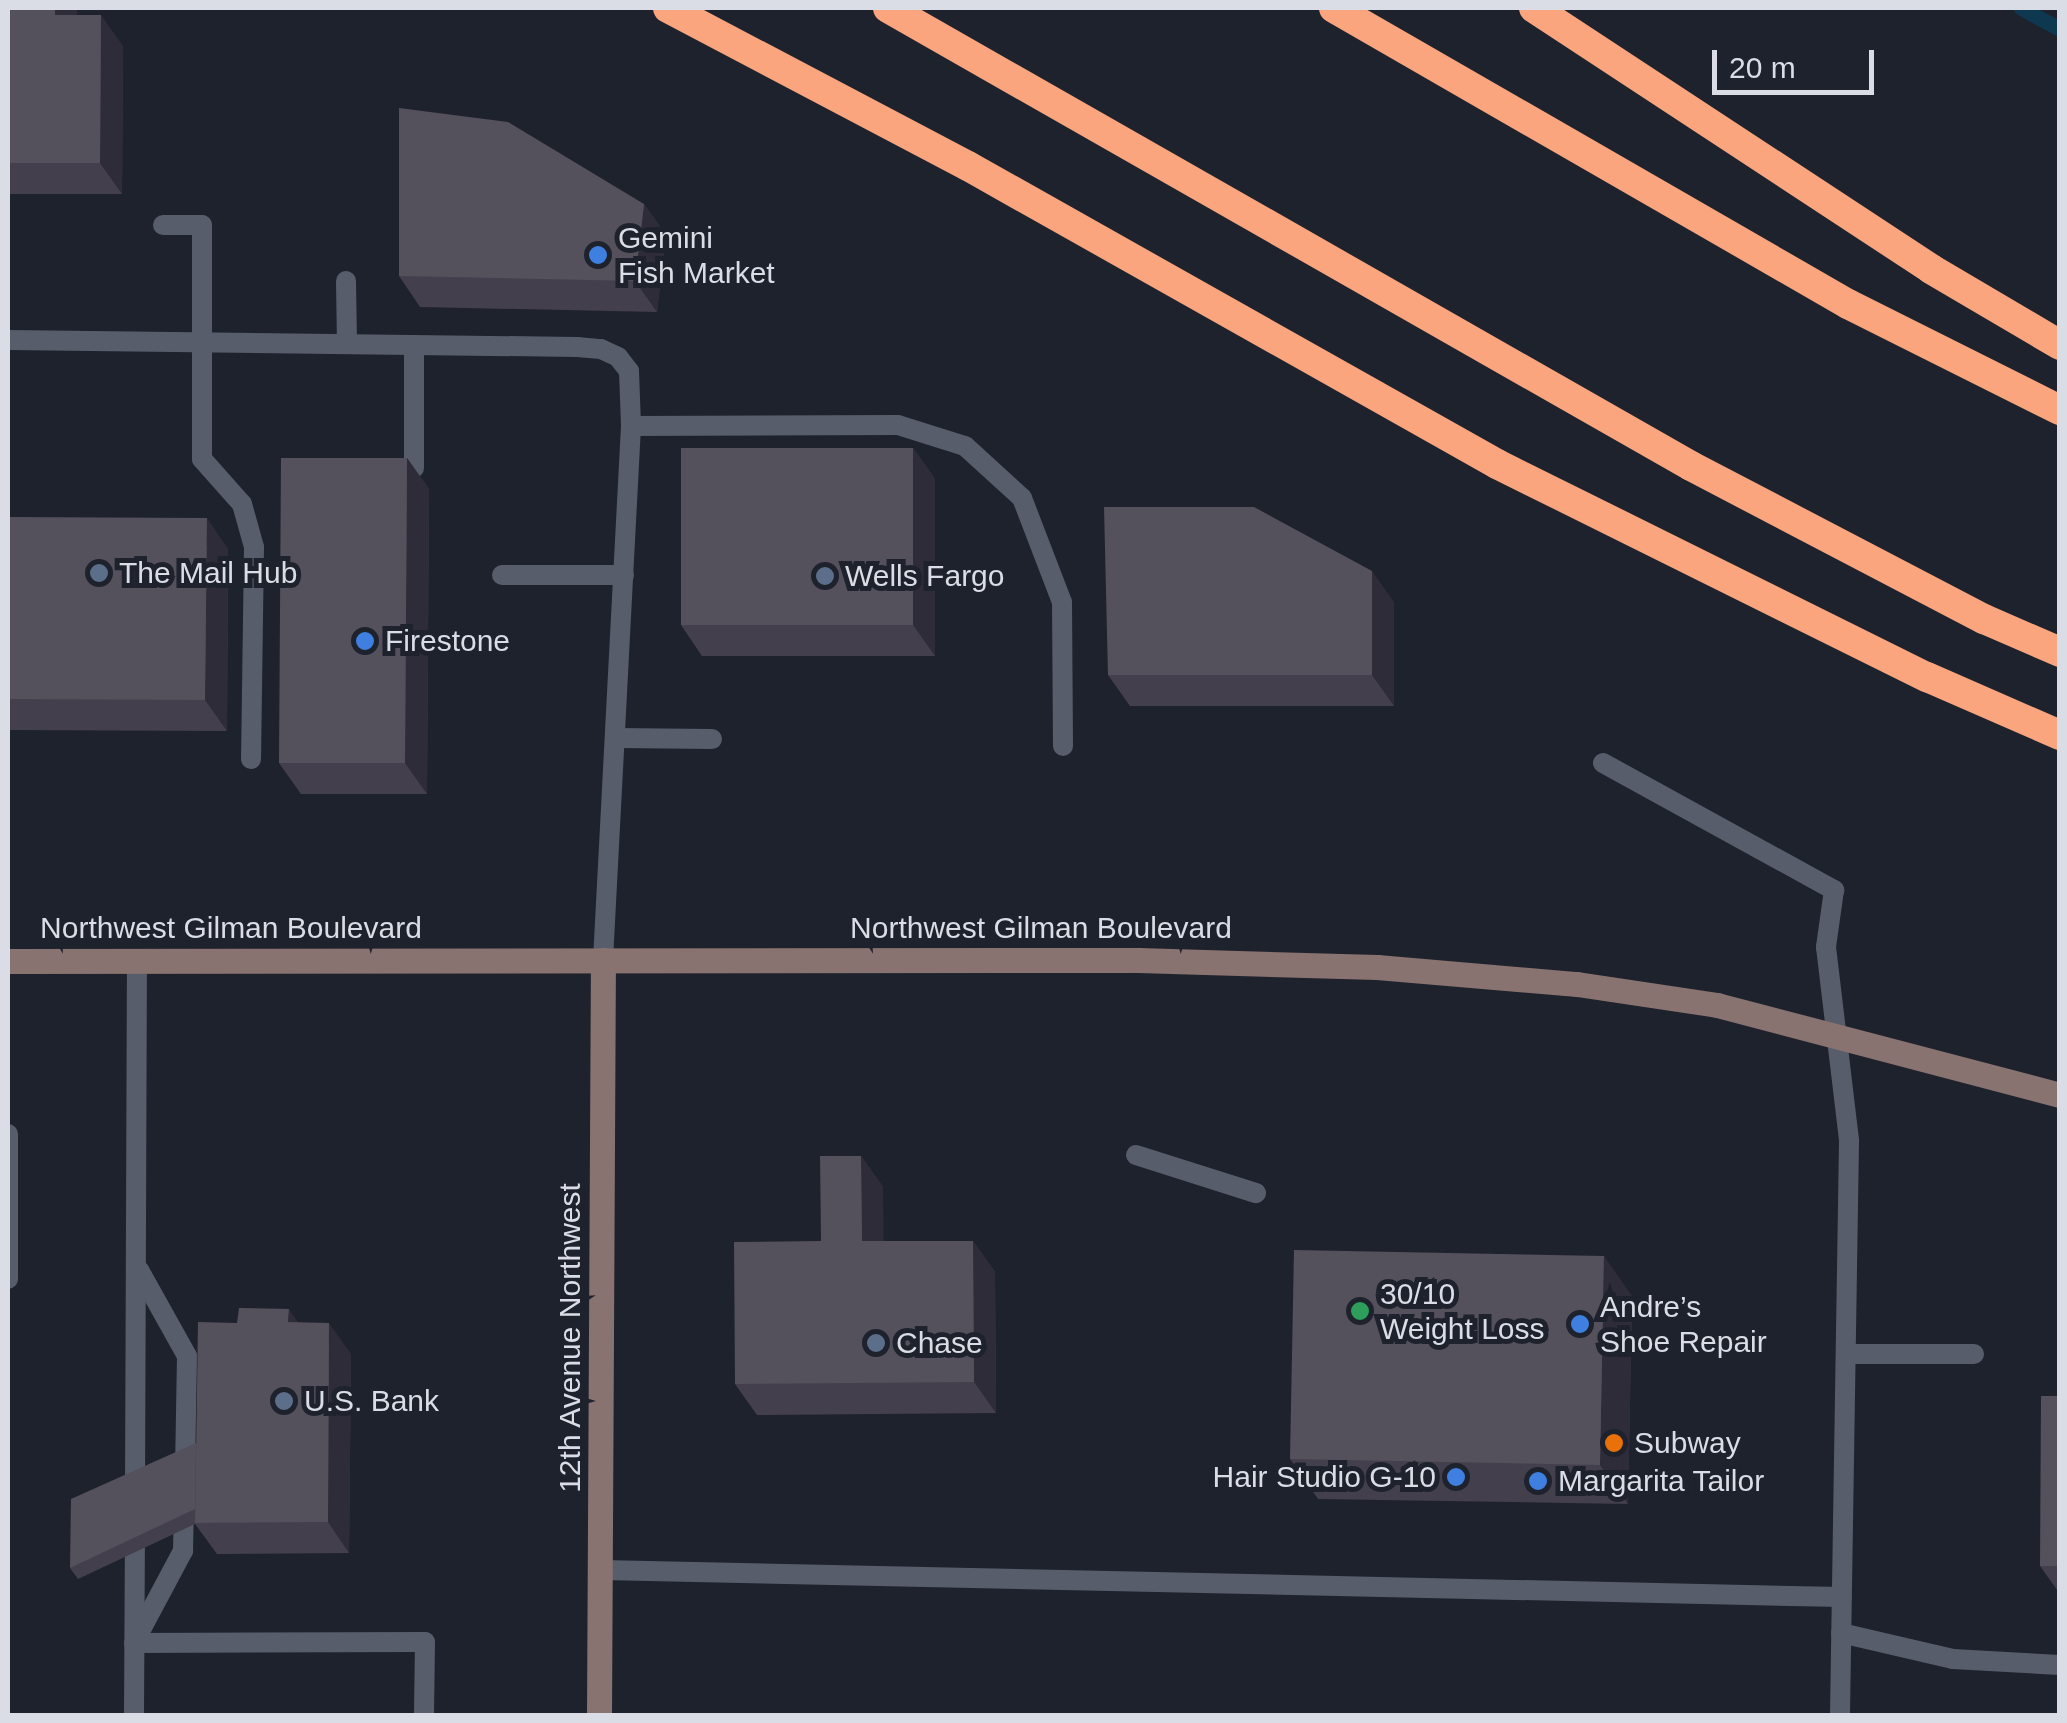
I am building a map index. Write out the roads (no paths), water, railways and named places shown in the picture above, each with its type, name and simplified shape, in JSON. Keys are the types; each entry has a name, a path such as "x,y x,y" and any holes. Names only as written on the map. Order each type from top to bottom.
{"highway":[{"path":"668,8 968,166 1498,464 1927,677 2060,735"},
{"path":"888,8 1691,466 1984,619 2060,652"},
{"path":"1334,8 1848,304 2060,410"},
{"path":"1534,8 1931,269 2060,344"}],"street":[{"name":"12th Avenue Northwest","path":"599,1716 603,960"},
{"name":"Northwest Gilman Boulevard","path":"8,961 1138,960 1377,967 1650,993 1836,1034 2060,1095"}],"lane":[{"path":"163,225 202,225 202,459 242,504 254,547 252,759"},
{"path":"346,282 348,344"},
{"path":"8,340 601,349 618,357 630,371 631,426 603,960"},
{"path":"414,345 414,468"},
{"path":"631,426 898,425 965,446 1022,498 1062,602 1063,746"},
{"path":"502,575 624,575"},
{"path":"616,738 712,739"},
{"path":"1603,762 1834,890 1826,946 1850,1142 1840,1716"},
{"path":"134,1716 136,961"},
{"path":"8,1134 8,1279"},
{"path":"1136,1155 1256,1194"},
{"path":"134,1643 183,1551 187,1356 137,1266"},
{"path":"1846,1354 1974,1354"},
{"path":"602,1570 1842,1598"},
{"path":"1842,1633 1953,1660 2060,1665"},
{"path":"134,1643 425,1642 424,1716"}],"waterway":[{"path":"2021,8 2060,29"}],"place":[{"name":"Gemini Fish Market","path":"598,255"},
{"name":"The Mail Hub","path":"99,573"},
{"name":"Wells Fargo","path":"825,576"},
{"name":"Firestone","path":"365,641"},
{"name":"30/10 Weight Loss","path":"1360,1311"},
{"name":"Andre’s Shoe Repair","path":"1580,1324"},
{"name":"Chase","path":"876,1343"},
{"name":"U.S. Bank","path":"284,1401"},
{"name":"Subway","path":"1614,1443"},
{"name":"Hair Studio G-10","path":"1456,1477"},
{"name":"Margarita Tailor","path":"1538,1481"}]}
